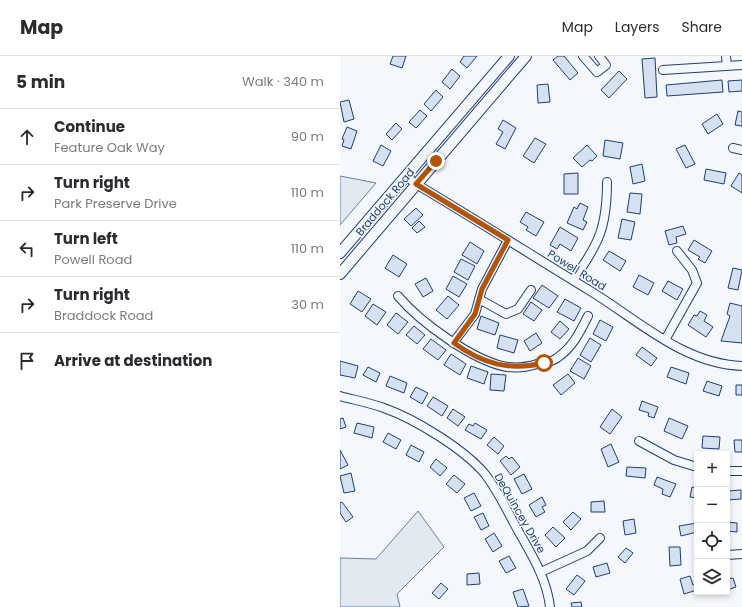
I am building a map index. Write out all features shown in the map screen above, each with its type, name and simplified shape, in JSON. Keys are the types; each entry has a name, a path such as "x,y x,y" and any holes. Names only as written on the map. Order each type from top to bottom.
{"main road":[{"name":"Braddock Road","path":"340,253 509,56"},
{"name":"Braddock Road","path":"340,274 526,56"}],"street":[{"path":"583,56 597,72 606,65 599,56"},
{"path":"726,56 727,66"},
{"path":"663,70 742,65"},
{"path":"733,148 742,150"},
{"name":"Powell Road","path":"406,176 416,184 572,280 665,340 707,362 742,366"},
{"path":"572,280 588,258 600,236 607,209 607,182"},
{"path":"454,343 475,314 482,289 508,240"},
{"path":"665,340 697,283 692,270 677,251"},
{"path":"479,299 506,314 518,309 531,290"},
{"path":"398,296 407,307 454,343 486,360 507,367 531,366 557,358 575,341 588,316"},
{"name":"DeQuincey Drive","path":"340,396 375,405 396,413 467,456 485,475 494,488 540,572 550,607"},
{"path":"639,441 674,460 694,466"},
{"path":"730,471 742,471"},
{"path":"540,572 587,552 600,538"},
{"path":"730,555 742,554"}],"shaded area":[{"path":"340,176 376,183 340,225"},
{"path":"418,511 444,547 397,594 400,607 340,607 340,558 376,559"}],"building":[{"path":"393,56 406,56 402,68 390,64"},
{"path":"464,56 477,56 467,68 460,62"},
{"path":"558,56 564,56 578,73 570,80 553,60"},
{"path":"655,58 657,97 645,98 642,59"},
{"path":"452,69 460,76 450,89 442,82"},
{"path":"619,71 627,79 609,98 601,90"},
{"path":"722,80 723,92 667,96 666,85"},
{"path":"742,80 742,91 729,92 728,81"},
{"path":"548,84 550,102 538,103 537,85"},
{"path":"436,90 443,97 431,111 424,104"},
{"path":"349,100 354,119 344,122 340,102"},
{"path":"420,110 427,116 416,128 409,122"},
{"path":"738,111 742,112 742,126 735,125"},
{"path":"717,114 723,124 708,134 702,124"},
{"path":"503,120 516,128 505,149 496,144 503,132 498,129"},
{"path":"396,123 402,129 392,140 386,134"},
{"path":"347,127 357,131 351,149 342,146 344,140 342,139"},
{"path":"535,138 546,144 534,163 523,156"},
{"path":"605,140 623,143 620,159 603,156"},
{"path":"381,145 391,151 383,166 373,161"},
{"path":"587,145 597,156 582,167 573,158"},
{"path":"685,145 695,164 686,168 676,149"},
{"path":"642,164 645,181 633,184 630,167"},
{"path":"706,169 726,173 724,184 704,180"},
{"path":"578,173 578,194 564,194 564,174"},
{"path":"739,173 742,175 742,193 731,186"},
{"path":"630,193 642,194 640,214 627,212"},
{"path":"580,203 588,207 583,220 587,222 583,230 567,223 574,207 577,209"},
{"path":"416,208 423,215 411,226 404,219"},
{"path":"526,212 544,222 536,236 526,230 528,227 520,222"},
{"path":"622,219 635,222 631,240 618,238"},
{"path":"419,221 425,227 417,233 412,228"},
{"path":"683,226 686,234 676,237 677,243 669,245 665,231"},
{"path":"560,227 578,238 571,251 560,244 557,249 550,245"},
{"path":"694,240 712,251 705,263 698,259 700,257 688,250"},
{"path":"470,242 484,251 477,264 462,255"},
{"path":"609,251 626,261 620,271 603,260"},
{"path":"393,255 407,264 399,277 385,268"},
{"path":"461,259 475,266 468,280 454,272"},
{"path":"733,268 742,270 738,290 728,288"},
{"path":"639,275 654,283 648,295 633,287"},
{"path":"453,276 467,284 459,297 446,289"},
{"path":"426,278 433,291 423,297 415,284"},
{"path":"668,281 683,289 677,300 662,291"},
{"path":"542,285 558,296 549,308 533,298"},
{"path":"358,291 371,299 362,312 350,304"},
{"path":"448,296 459,305 447,319 436,310"},
{"path":"565,299 581,308 574,321 557,312"},
{"path":"531,302 542,310 534,321 523,314"},
{"path":"730,303 742,306 742,343 721,341 730,316 727,314"},
{"path":"373,304 386,312 377,325 365,316"},
{"path":"700,311 707,315 704,321 713,327 706,337 688,325 694,315 697,316"},
{"path":"396,313 408,322 398,334 387,325"},
{"path":"481,316 499,323 495,335 477,329"},
{"path":"600,320 613,327 606,341 593,334"},
{"path":"560,321 569,329 560,339 551,332"},
{"path":"414,326 425,335 417,344 406,335"},
{"path":"536,333 542,343 530,351 524,341"},
{"path":"500,335 518,340 514,353 497,348"},
{"path":"590,338 601,345 591,362 580,355"},
{"path":"431,339 446,350 438,360 423,349"},
{"path":"642,347 657,358 651,366 636,355"},
{"path":"451,354 466,364 460,375 444,365"},
{"path":"578,358 591,366 584,379 570,371"},
{"path":"340,361 358,366 355,378 340,375"},
{"path":"471,366 488,372 484,384 467,378"},
{"path":"368,367 380,373 376,382 363,375"},
{"path":"671,367 689,373 686,384 667,377"},
{"path":"491,374 506,375 504,391 490,390"},
{"path":"568,374 575,383 561,395 553,385"},
{"path":"390,376 407,383 404,393 386,386"},
{"path":"707,381 722,386 719,396 703,391"},
{"path":"736,385 742,385 742,395 736,395"},
{"path":"416,387 428,393 422,404 410,397"},
{"path":"433,397 448,406 442,416 427,406"},
{"path":"642,401 658,407 654,418 648,416 649,413 639,410"},
{"path":"453,409 465,417 458,426 447,418"},
{"path":"612,409 622,417 610,434 600,427"},
{"path":"343,418 346,427 340,429 340,419"},
{"path":"669,418 688,426 682,439 664,431"},
{"path":"357,423 374,427 372,438 354,433"},
{"path":"475,423 487,430 481,439 465,430 469,424 473,426"},
{"path":"388,433 401,440 396,449 383,442"},
{"path":"703,436 720,437 719,449 702,448"},
{"path":"494,437 504,446 498,454 487,445"},
{"path":"734,440 742,440 742,452 735,452"},
{"path":"611,444 619,462 608,467 601,449"},
{"path":"411,445 424,452 419,462 406,455"},
{"path":"340,450 348,465 340,469"},
{"path":"506,456 509,459 512,457 520,467 511,475 500,461"},
{"path":"436,459 447,468 440,476 430,467"},
{"path":"627,467 646,468 645,478 626,476"},
{"path":"351,473 355,491 344,493 340,476"},
{"path":"524,474 532,489 522,494 514,479"},
{"path":"454,475 465,484 457,493 446,484"},
{"path":"657,477 676,484 670,497 662,494 663,489 654,485"},
{"path":"692,487 694,487 694,498 690,497"},
{"path":"741,490 741,499 730,500 730,491"},
{"path":"474,493 481,506 471,511 464,498"},
{"path":"542,497 546,505 542,507 545,512 536,517 529,505"},
{"path":"604,501 605,512 591,512 591,502"},
{"path":"342,502 353,517 346,522 340,513 340,503"},
{"path":"573,512 581,519 571,530 563,522"},
{"path":"483,513 489,526 481,530 474,517"},
{"path":"634,519 636,533 625,535 623,521"},
{"path":"730,522 737,523 737,532 730,531"},
{"path":"694,524 694,533 681,536 679,526"},
{"path":"553,527 565,538 556,547 545,535"},
{"path":"494,533 502,546 493,552 485,539"},
{"path":"669,547 680,547 681,565 670,566"},
{"path":"626,548 633,553 625,563 618,557"},
{"path":"509,556 516,568 506,573 499,561"},
{"path":"607,563 610,573 596,577 593,567"},
{"path":"479,573 480,584 467,585 467,574"},
{"path":"577,575 585,581 574,595 566,589"},
{"path":"690,576 694,585 694,591 684,594 680,579"},
{"path":"730,578 733,578 736,587 730,589"},
{"path":"441,583 448,589 439,599 432,593"},
{"path":"523,589 529,606 518,607 513,592"},
{"path":"581,602 582,607 572,607 571,603"}],"route":[{"path":"436,161 416,184 508,240 482,289 475,314 454,343 486,360 507,367 531,366 544,363"}]}
